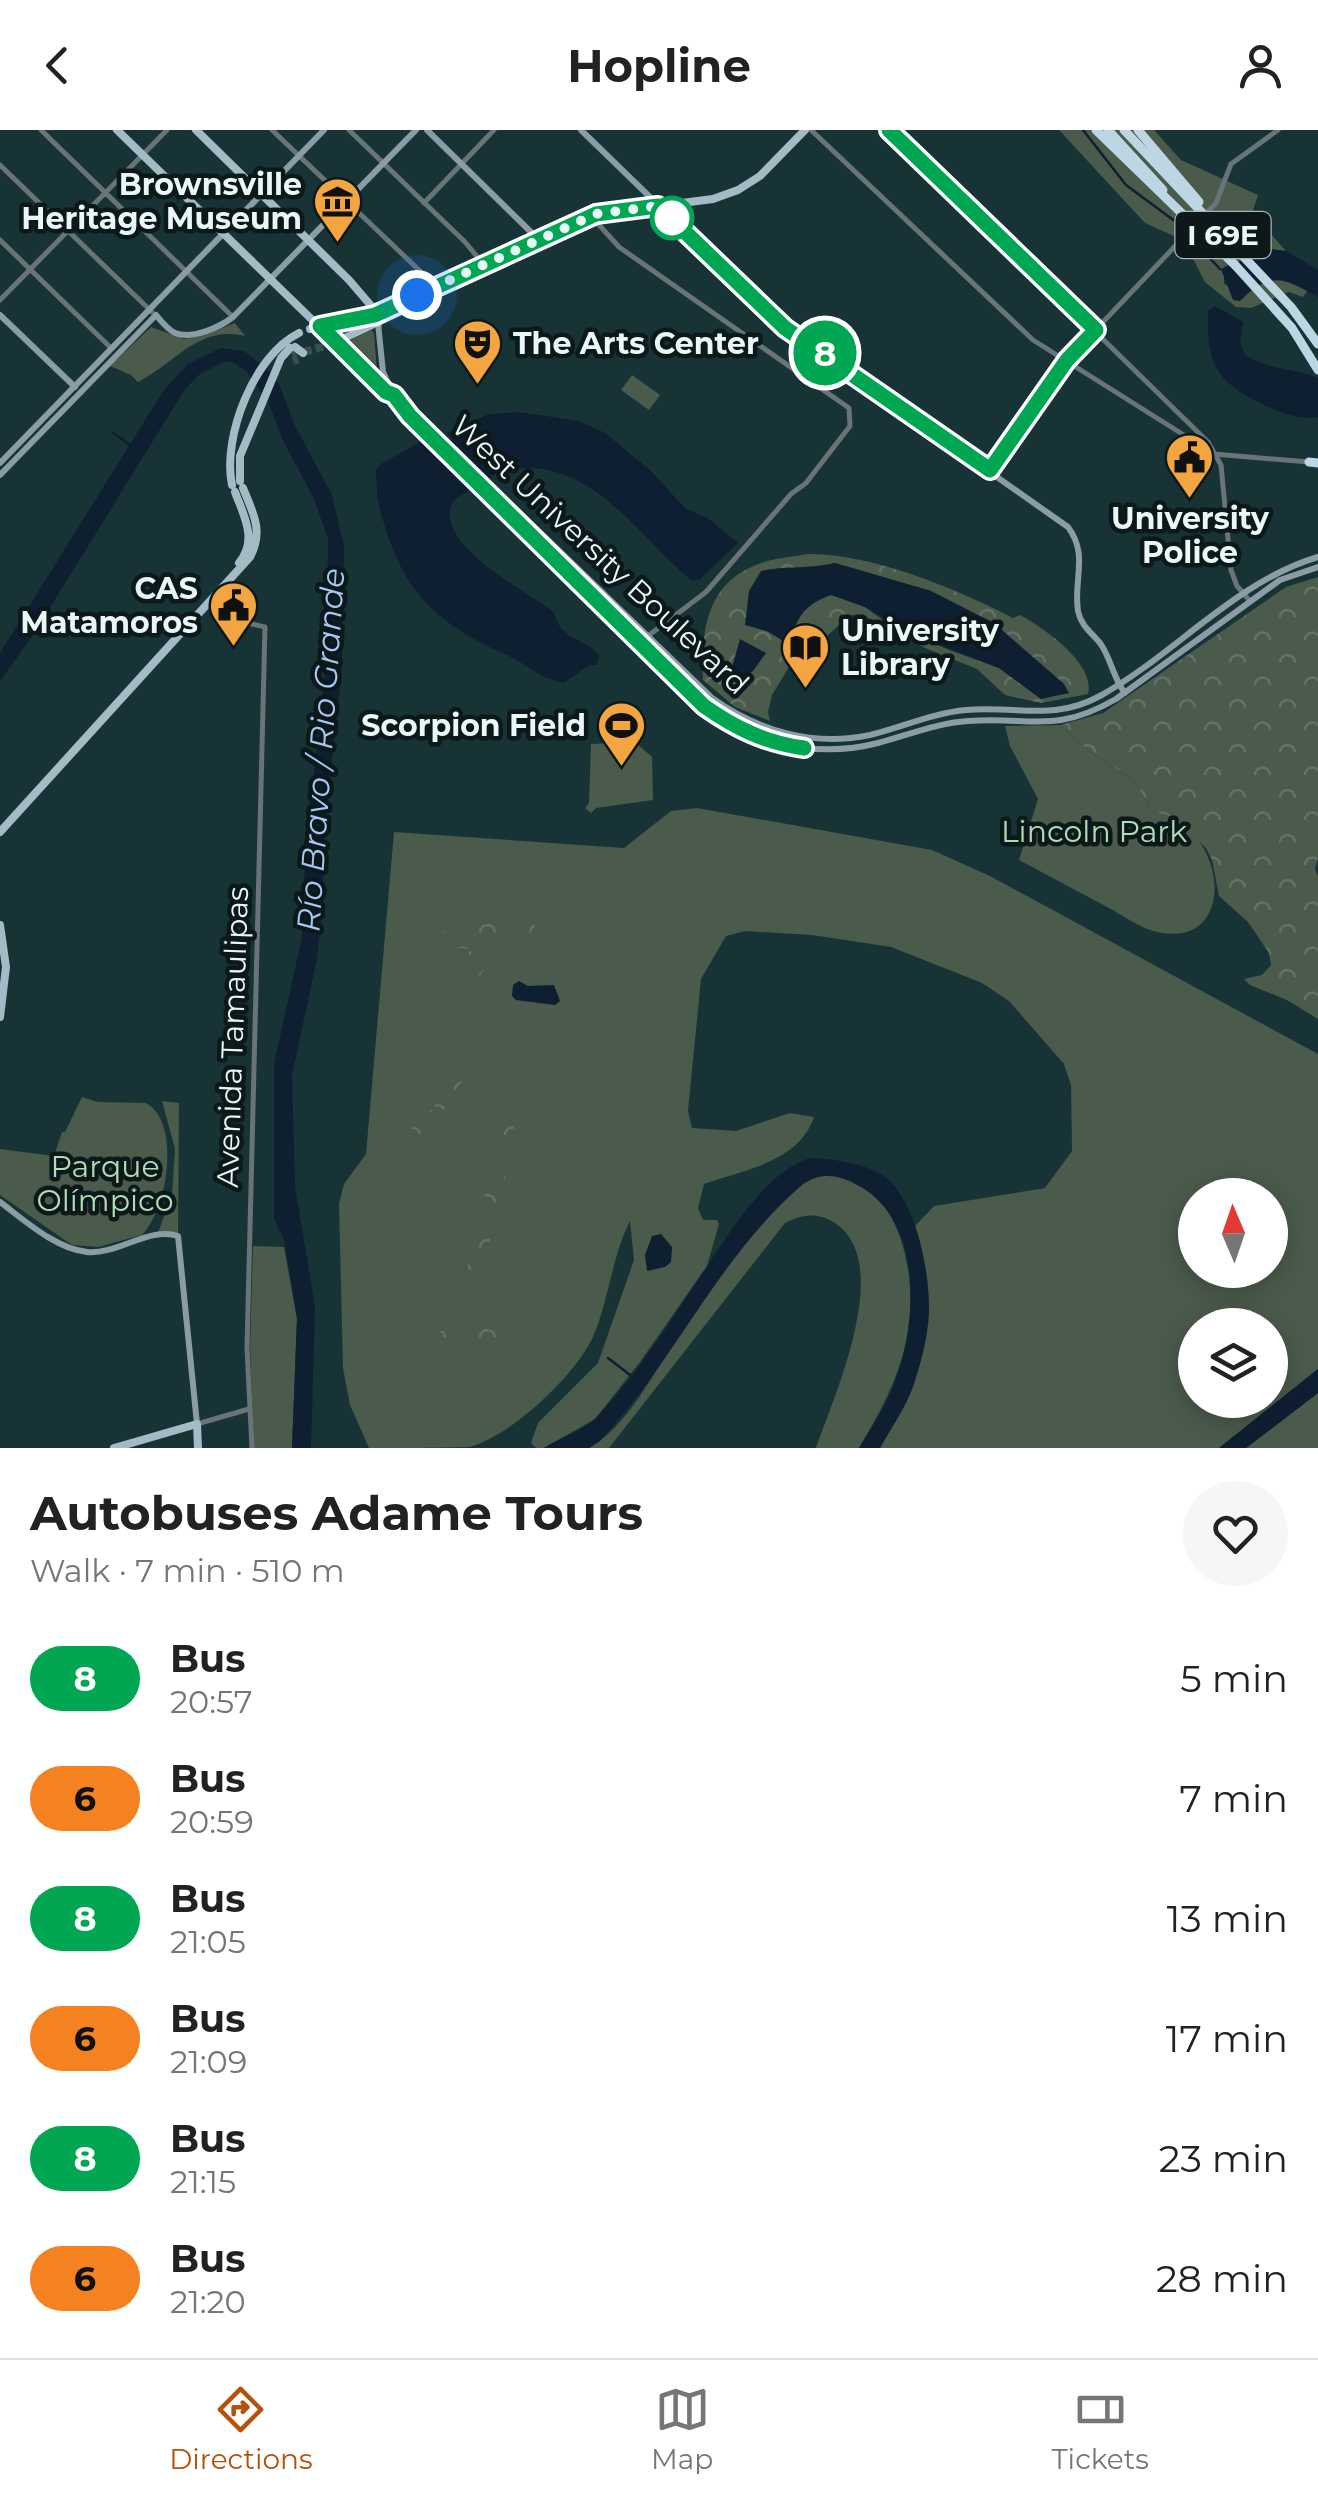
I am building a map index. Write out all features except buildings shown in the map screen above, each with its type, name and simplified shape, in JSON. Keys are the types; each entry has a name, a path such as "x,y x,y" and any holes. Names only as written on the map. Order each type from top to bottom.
{"highway":[{"path":"1096,130 1235,265"},
{"name":"I 69E","path":"1108,130 1292,328 1318,370"},
{"name":"I 69E","path":"1124,130 1292,307 1318,344"},
{"path":"1138,130 1235,247"}],"main road":[{"path":"117,130 333,343 591,216 712,199 738,190 760,176 808,130"},
{"path":"196,130 350,280 377,319"},
{"path":"0,463 152,312 324,130"},
{"path":"152,312 172,332 196,334 233,317 416,130"},
{"path":"427,130 539,240"},
{"path":"581,130 785,328 1071,530 1080,551 1078,615 1102,645 1125,692"},
{"path":"348,200 354,210"},
{"path":"0,315 77,389"},
{"path":"310,328 377,319"},
{"name":"West University Boulevard","path":"377,319 383,372 394,395"},
{"path":"0,828 204,605 247,551 249,528 230,468 233,440 246,396 299,333"},
{"name":"West University Boulevard","path":"333,343 394,395 643,640 683,686 720,717 762,738 792,746 848,749 969,720 1048,723 1073,718 1100,708 1125,692 1276,574 1318,556"},
{"path":"277,357 296,354"},
{"path":"204,605 228,583 256,544 256,520 237,486 238,464 271,384 277,357"},
{"path":"372,376 379,377 383,372"},
{"path":"0,474 77,389"},
{"name":"West University Boulevard","path":"643,640 726,708 756,724 825,739 857,737 952,712 1063,710 1086,702 1248,598 1291,575 1318,566"},
{"path":"1015,723 1016,712"},
{"path":"0,925 6,967 0,1017"},
{"path":"0,952 0,985"},
{"path":"0,1202 62,1245 82,1252 102,1251 166,1234 174,1234 180,1240 198,1448"},
{"path":"114,1448 197,1424"}],"street":[{"path":"40,130 233,317"},
{"path":"0,300 167,130"},
{"path":"272,130 348,200"},
{"path":"349,130 480,256 485,266"},
{"path":"424,203 494,130"},
{"path":"808,130 1021,330 1214,454 1314,462"},
{"path":"889,130 1208,442 1221,465 1231,570 1237,586 1248,598"},
{"path":"990,470 1067,360 1216,203 1231,164 1278,130"},
{"path":"0,164 152,312"},
{"path":"354,210 435,290"},
{"path":"591,216 620,247 849,408 851,416 850,426 806,483 791,494 706,592 643,640"},
{"path":"0,240 114,351"},
{"path":"808,380 831,358"},
{"name":"Avenida Tamaulipas","path":"228,583 244,600 244,622 265,627 247,1346 252,1448"},
{"path":"197,1424 250,1409"}],"green space":[{"path":"1059,130 1154,130 1181,160 1258,195 1252,213 1286,251 1270,249 1224,267 1224,284 1247,293 1261,283 1285,278 1307,291 1303,297 1289,292 1251,308 1236,307 1205,282 1187,247 1176,237 1145,223"},
{"path":"235,323 245,336 228,334 201,341 138,382 110,366 151,327 184,339"},
{"path":"371,330 377,372 348,347 351,340"},
{"path":"632,375 660,395 649,410 621,390"},
{"path":"807,554 886,566 1013,618 1020,615 1076,659 1084,671 1088,694 1041,703 1005,695 977,669 925,648 865,616 850,615 795,657 772,695 770,721 735,707 703,680 706,626 718,595 743,571 766,561","holes":["835,563 931,591 1041,699 999,668 949,650 831,594 802,613 789,644 746,625 777,568 810,569"]},
{"path":"1318,577 1318,1019 1244,979 1262,975 1271,965 1269,953 1248,922 1219,896 1206,848 1175,818 1152,811 1134,780 1089,751 1060,725 1103,713 1286,587"},
{"name":"Lincoln Park","path":"1060,725 1089,751 1134,780 1152,811 1174,818 1193,833 1206,853 1214,896 1208,914 1196,928 1177,934 1150,930 1019,860 1038,799 1010,746 1005,726"},
{"name":"Scorpion Field","path":"635,742 652,757 653,800 596,808 591,813 585,808 589,803 591,744"},
{"path":"697,808 932,850 990,876 1318,1054 1318,1369 1288,1393 1288,1308 1178,1308 1178,1418 1257,1418 1219,1448 880,1448 908,1394 923,1341 926,1286 915,1226 934,1206 1045,1188 1072,1151 1071,1085 1064,1064 1009,1001 982,983 891,947 812,935 745,931 726,936 701,979 688,1111 692,1128 736,1131 790,1113 814,1117 807,1132 783,1154 752,1169 704,1184 698,1208 703,1220 717,1220 719,1224 707,1266 640,1362 595,1419 544,1448 531,1443 538,1423 598,1363 634,1260 630,1221 593,1337 572,1369 540,1403 503,1431 469,1447 369,1448 350,1405 343,1368 339,1204 344,1184 366,1154 394,832 624,848 671,811"},
{"path":"532,919 538,933 536,948 523,932 503,940 476,982 469,984 462,977 470,949 435,950 426,944 426,935"},
{"path":"467,1044 467,1069 453,1097 422,1132 412,1139 406,1138 435,1106 450,1064"},
{"name":"Parque Olímpico","path":"82,1097 98,1102 146,1103 157,1113 167,1147 164,1188 151,1223 142,1235 98,1247 72,1245 0,1195 0,1149 54,1156 62,1132"},
{"path":"162,1101 179,1103 178,1233 158,1233 172,1194 175,1149"},
{"path":"505,1114 512,1120 517,1140 499,1197 485,1265 472,1278 468,1255 499,1144 492,1119"},
{"path":"821,1175 849,1179 871,1192 888,1211 900,1235 907,1263 910,1318 906,1343 892,1384 859,1448 816,1448 855,1331 860,1268 852,1242 835,1223 810,1216 785,1223 609,1448 589,1448 627,1414 710,1288 749,1238 793,1193"},
{"path":"253,1246 284,1247 297,1319 292,1448 254,1448 250,1348"},
{"path":"484,1314 489,1330 516,1323 506,1336 453,1351 436,1342 434,1334 464,1327"},
{"path":"1318,1393 1318,1448 1246,1448 1288,1418"}],"water":[{"path":"1270,249 1286,251 1318,270 1318,297 1278,280 1260,285 1240,301 1233,300 1221,269"},
{"path":"1215,306 1243,322 1240,343 1245,355 1263,364 1318,378 1318,417 1297,417 1277,411 1225,380 1209,346 1208,311"},
{"name":"Río Bravo / Rio Grande","path":"221,348 244,351 279,384 294,424 332,495 344,546 342,667 325,828 321,925 292,1075 295,1187 315,1306 311,1448 292,1448 297,1318 284,1240 274,1219 274,1064 302,937 306,827 327,644 328,539 314,499 268,402 246,371 232,362 223,362 200,374 185,389 35,632 0,681 0,653 164,390 188,364"},
{"path":"519,412 579,421 605,433 650,470 685,508 709,519 738,543 699,580 691,580 597,492 552,471 511,469 490,478 456,445 444,456 475,487 451,506 450,521 457,536 486,566 550,609 565,632 599,656 597,665 589,665 565,682 544,676 483,644 439,615 422,598 396,557 378,501 375,471 381,464 422,441 439,452 452,439 447,433 489,414"},
{"path":"835,563 931,591 994,623 1064,684 1069,693 1041,699 999,668 906,632 865,607 831,595 803,613 790,645 767,631 745,625 749,591 761,571"},
{"path":"740,639 766,653 753,671 734,682 729,678"},
{"path":"519,981 528,986 554,985 560,1001 555,1005 516,1000 512,996 513,985"},
{"path":"810,1158 836,1160 877,1172 902,1196 918,1234 927,1276 929,1312 924,1350 910,1395 880,1448 859,1448 886,1403 901,1362 910,1307 906,1251 882,1204 854,1183 824,1176 803,1184 746,1244 627,1410 600,1441 589,1448 544,1448 585,1426 612,1401 751,1204 779,1175"},
{"path":"661,1234 672,1247 671,1262 647,1271 645,1255 652,1236"},
{"path":"1318,1369 1318,1393 1288,1416 1288,1393"},
{"path":"1257,1418 1285,1418 1246,1448 1219,1448"}],"waterway":[{"path":"1083,130 1126,185 1176,222 1220,269"},
{"path":"112,432 131,446"},
{"path":"608,1358 630,1375"}],"tunnel":[{"path":"304,352 332,344"},
{"path":"292,355 296,353"},
{"path":"293,361 298,359"}],"bus line":[{"name":"8","path":"804,748 762,738 704,706 410,416 394,395 386,392 320,326 375,315 596,214 658,206 785,328 990,470 1067,360 1096,330 889,130"}],"place":[{"name":"Brownsville Heritage Museum","path":"337,244"},
{"name":"The Arts Center","path":"478,386"},
{"name":"University Police","path":"1190,500"},
{"name":"CAS Matamoros","path":"233,648"},
{"name":"University Library","path":"806,690"},
{"name":"Scorpion Field","path":"621,768"}],"route":[{"path":"417,295 596,214 658,206 672,218"}]}
